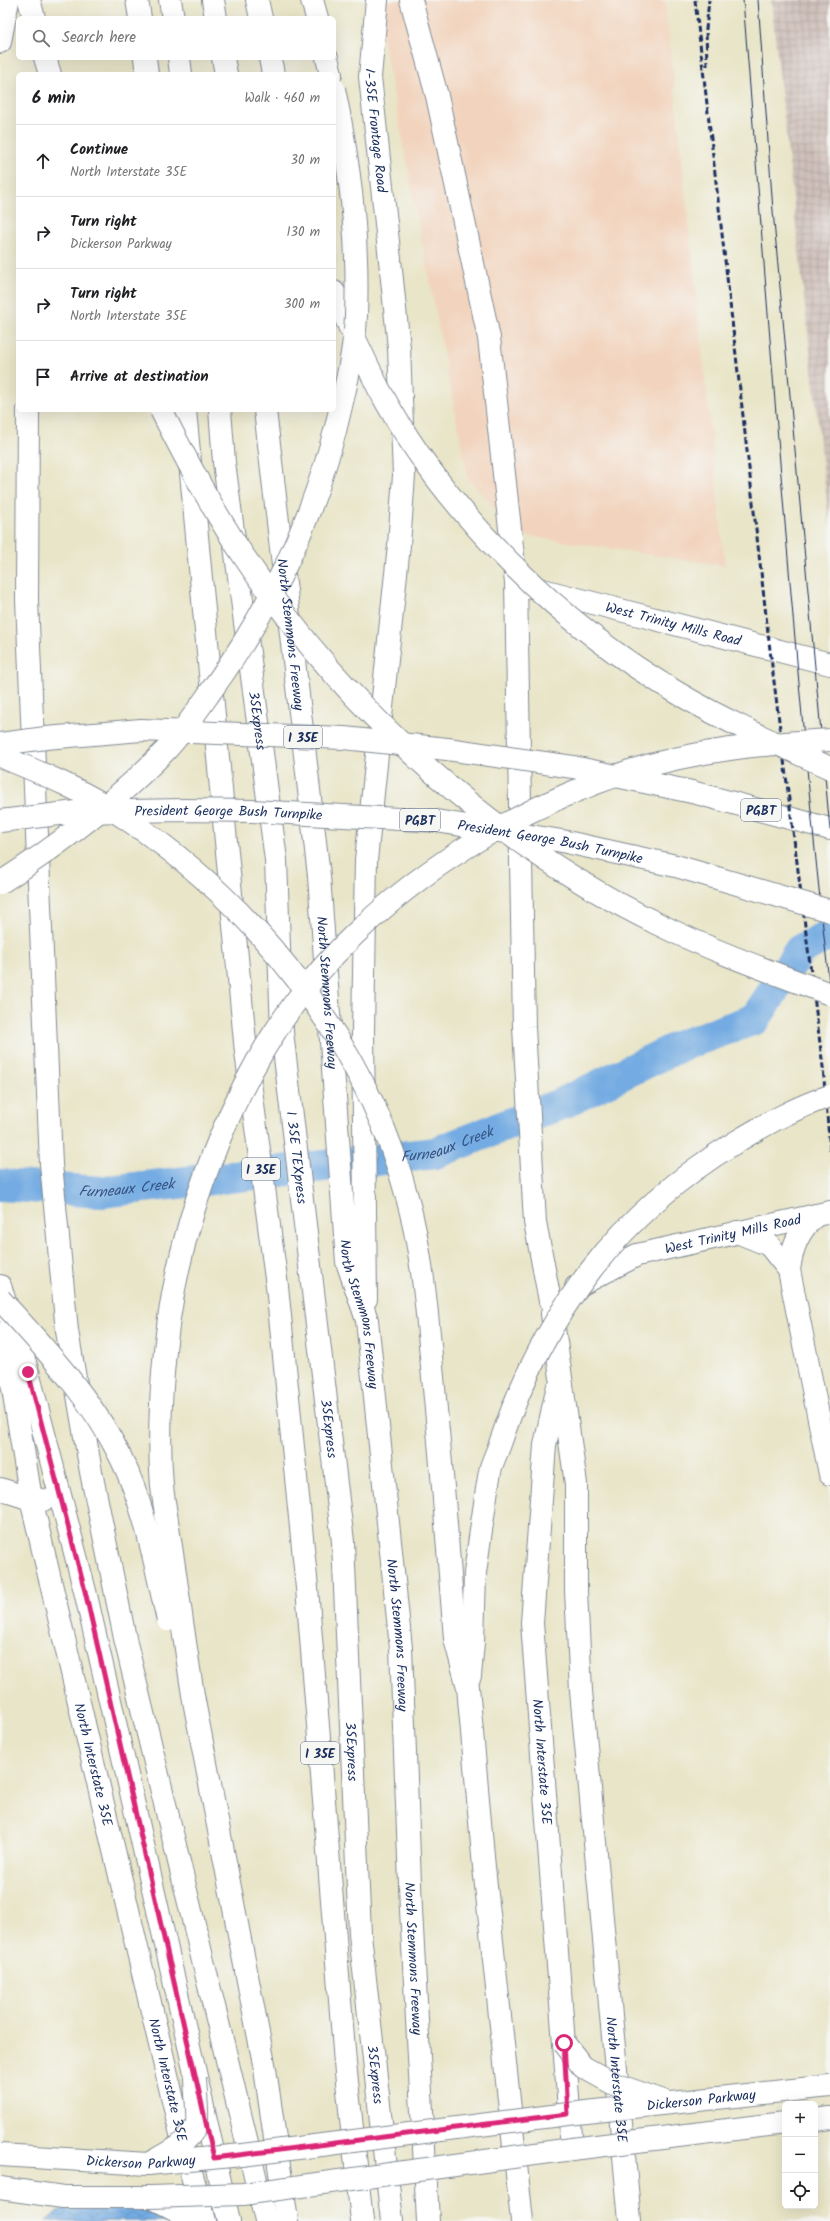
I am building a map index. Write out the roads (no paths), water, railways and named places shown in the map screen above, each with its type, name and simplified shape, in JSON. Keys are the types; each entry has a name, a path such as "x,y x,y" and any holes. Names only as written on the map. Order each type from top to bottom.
{"main road":[{"path":"0,42 8,0"},
{"path":"29,0 33,16"},
{"path":"41,16 42,0"},
{"path":"137,0 140,16"},
{"path":"170,0 173,16"},
{"path":"213,0 216,16"},
{"path":"258,0 261,16"},
{"path":"312,0 316,16"},
{"name":"I-35E Frontage Road","path":"356,1259 363,1032 366,860 399,545 404,475 399,348 370,77 377,0"},
{"name":"North Interstate 35E","path":"411,0 437,96 489,338 516,584 524,1027 535,1222 550,1301 576,1484 576,1591 581,1692 630,2221"},
{"path":"37,72 38,60"},
{"path":"46,60 49,72"},
{"path":"146,60 148,72"},
{"path":"178,60 181,72"},
{"path":"223,60 226,72"},
{"path":"270,60 273,72"},
{"path":"328,60 330,72"},
{"path":"0,883 70,837 115,798 167,748 232,662 255,626 298,539 314,500 335,432 351,361 356,317 356,247 351,176 336,99"},
{"path":"336,296 379,389 408,437 473,522 524,577 580,627 637,668 680,695 721,717 830,768"},
{"path":"28,412 27,600 51,1164 67,1331 91,1472 126,1643 266,2221"},
{"path":"162,412 209,501 245,558 277,604 314,651 357,698 445,782 496,825 550,863 612,900 658,925 713,950 830,994"},
{"name":"I 35E","path":"185,412 246,1052 277,1286 307,1588 345,2055 362,2221"},
{"name":"35Express","path":"220,412 224,462 276,860 282,1032"},
{"name":"North Stemmons Freeway","path":"265,412 319,876 334,1064 356,1259 367,1320 401,1648 411,1910 428,2221"},
{"name":"West Trinity Mills Road","path":"516,584 830,664"},
{"name":"PGBT","path":"0,744 46,738 141,730 344,738 440,748 573,767 692,792 830,829"},
{"path":"287,2221 265,2069 194,1701 162,1489 160,1429 163,1370 171,1303 192,1214 206,1174 231,1113 260,1057 291,1010 325,966 352,936 396,897 481,838 537,809 578,791 631,771 680,758 726,749 762,744 830,740"},
{"path":"0,756 57,781 128,819 207,882 255,930 293,976 338,1040 366,1090 393,1151 408,1198 421,1266 430,1339 455,1639 468,1687 484,1867 522,2221"},
{"name":"President George Bush Turnpike","path":"0,821 76,812 184,810 252,811 436,821 562,841 676,866 830,911"},
{"name":"I 35E TEXpress","path":"282,1032 311,1282"},
{"path":"468,1687 473,1642 475,1573 491,1467 509,1414 536,1355 551,1327 576,1288 608,1248 649,1206 681,1178 777,1118 830,1096"},
{"path":"823,1214 798,1234 793,1246 789,1270 830,1474"},
{"name":"West Trinity Mills Road","path":"550,1301 637,1255 823,1214"},
{"path":"737,1232 769,1245 789,1270"},
{"name":"35Express","path":"311,1282 343,1542 360,1934 392,2221"},
{"name":"North Interstate 35E","path":"0,1286 28,1372 87,1598 229,2221"},
{"path":"0,1299 52,1358 82,1395 122,1458 148,1534 168,1622 194,1701"},
{"name":"North Interstate 35E","path":"0,1305 31,1499 185,2151 205,2221"},
{"name":"North Interstate 35E","path":"560,1375 545,1445 532,1623 564,2043 568,2114 572,2149"},
{"path":"0,1489 31,1499 62,1501"},
{"path":"564,2043 583,2067 614,2084 669,2103"},
{"path":"148,2164 179,2145 191,2134 197,2125 195,2077"},
{"name":"Dickerson Parkway","path":"0,2155 148,2164 214,2158 568,2114 830,2086"},
{"path":"818,2120 830,2118"},
{"path":"0,2188 63,2197 151,2197 243,2194 572,2149 782,2123"},
{"path":"151,2197 198,2221"}],"water":[{"path":"86,2198 184,2202 187,2221 46,2221 57,2212"}],"waterway":[{"name":"Furneaux Creek","path":"0,1185 101,1192 435,1153 563,1103 680,1046 755,1019 800,950 830,934"}],"tram line":[{"path":"743,0 793,620 830,991"},
{"path":"758,0 773,211 830,830"}],"railway":[{"path":"695,0 770,650 823,1067 830,1150"},
{"path":"707,66 706,29 709,0"}]}
